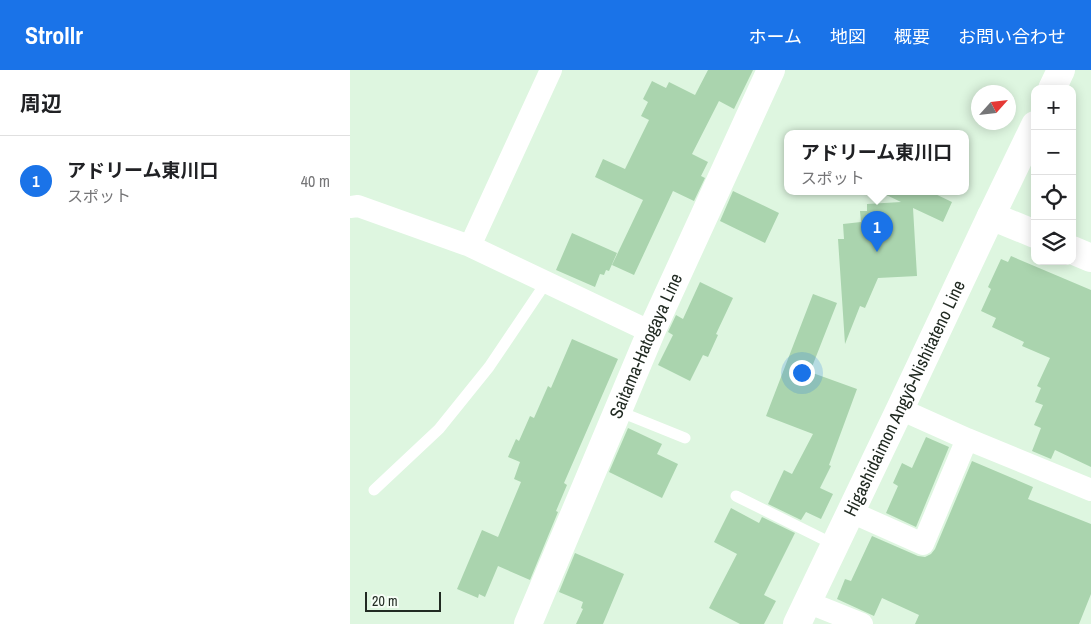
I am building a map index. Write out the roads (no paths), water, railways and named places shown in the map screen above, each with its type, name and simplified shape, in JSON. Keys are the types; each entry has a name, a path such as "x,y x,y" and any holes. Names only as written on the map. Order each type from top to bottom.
{"main road":[{"name":"Saitama-Hatogaya Line","path":"528,624 652,332 771,70"},
{"path":"1054,85 1061,70"},
{"name":"Higashidaimon Angyō-Nishitateno Line","path":"802,613 1033,130"},
{"path":"991,216 1031,232"},
{"path":"1076,252 1091,258"}],"street":[{"path":"470,246 551,70"},
{"path":"350,207 358,206 470,246 652,332"},
{"path":"900,409 1091,490"},
{"path":"850,512 923,544 967,439"},
{"path":"802,613 862,624"}],"lane":[{"path":"374,490 438,429 490,367 547,281"},
{"path":"618,410 685,438"},
{"path":"736,496 835,544"}],"place":[{"name":"アドリーム東川口","path":"877,252"}]}
